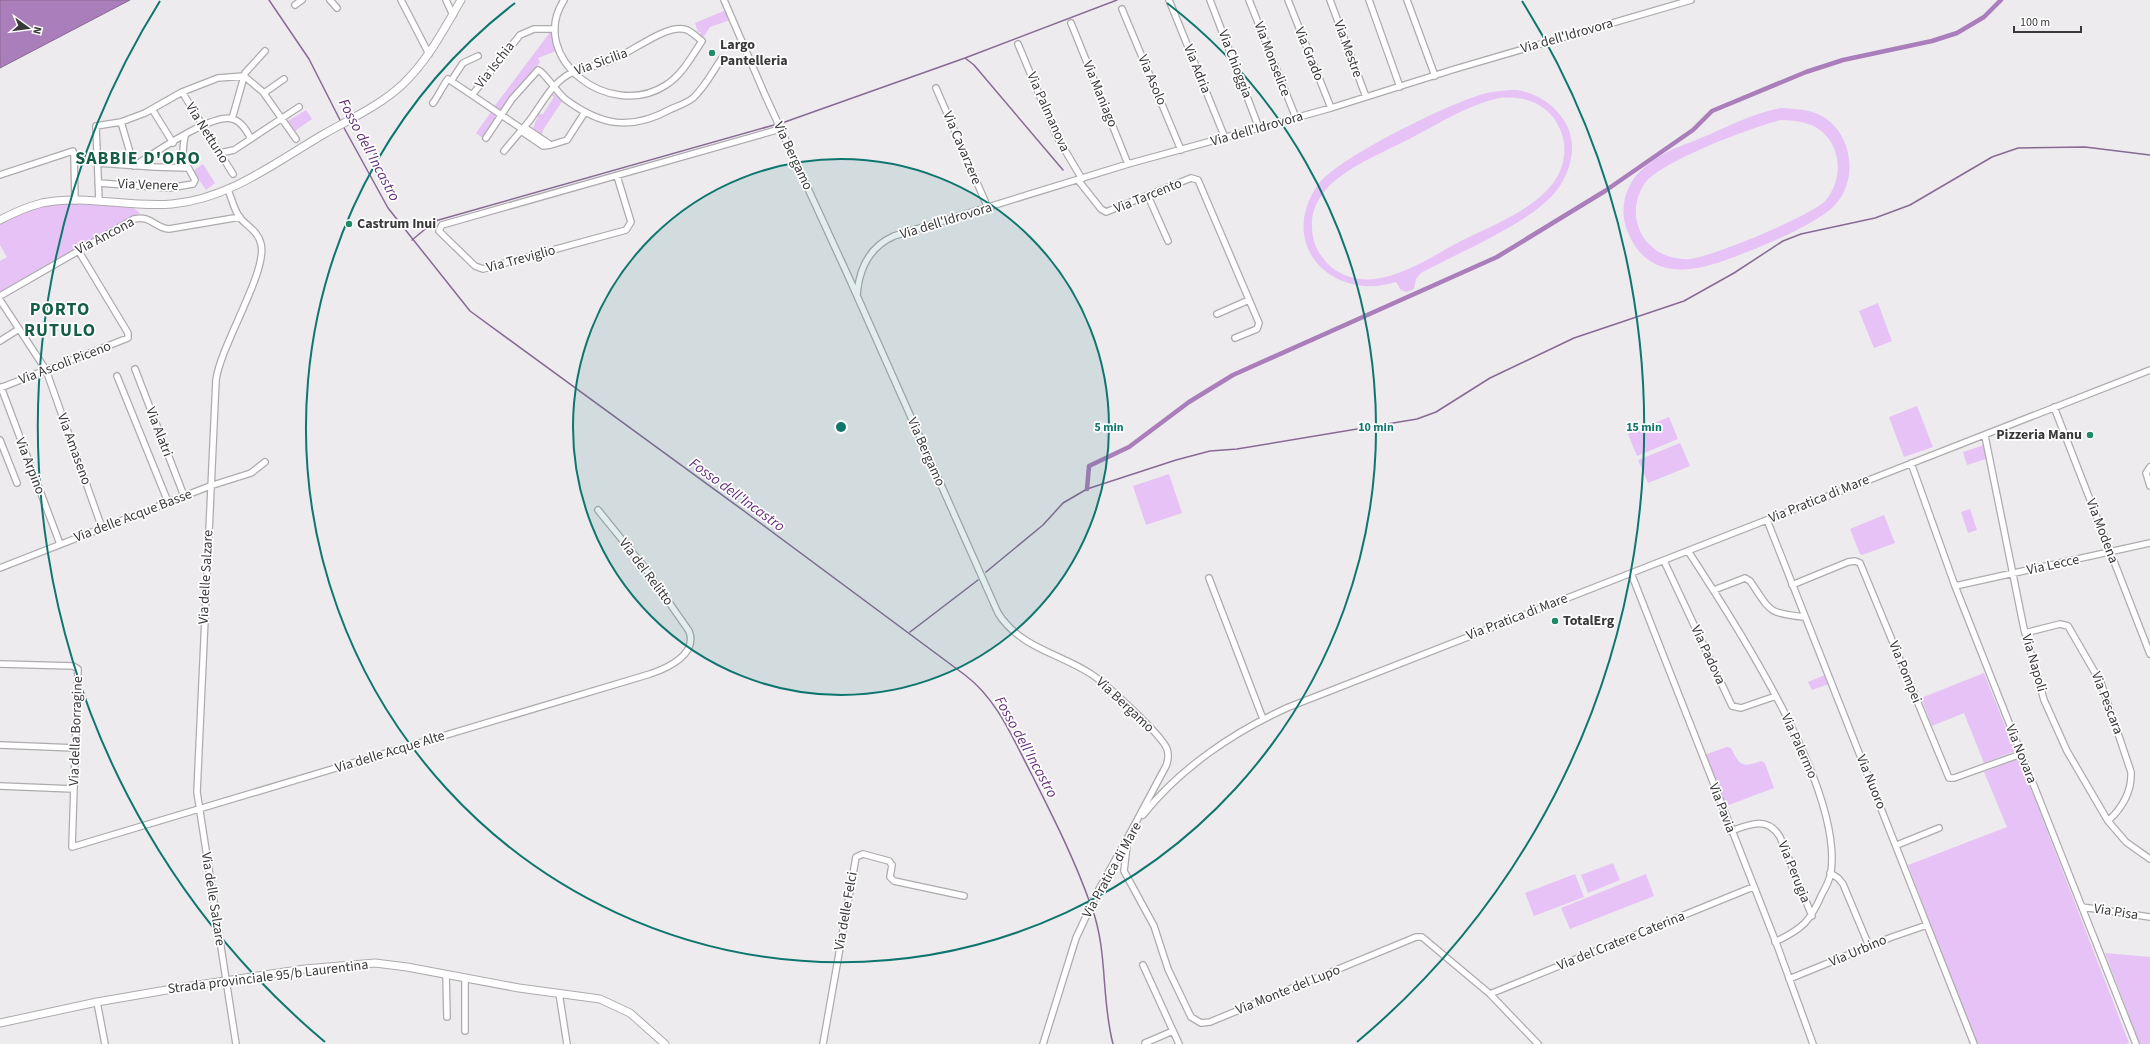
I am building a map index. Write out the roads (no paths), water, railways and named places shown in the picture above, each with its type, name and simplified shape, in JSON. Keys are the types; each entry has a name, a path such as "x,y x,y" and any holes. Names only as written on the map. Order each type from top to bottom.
{"main road":[{"path":"0,220 37,205 75,201 170,204 192,201 228,190 360,114 401,87 429,54 461,0"},
{"name":"Strada provinciale 95/b Laurentina","path":"0,1023 97,1002 305,969 367,963 404,966 519,988 596,998 619,1006 635,1016 665,1044"}],"street":[{"path":"295,5 302,0"},
{"path":"330,0 337,8"},
{"path":"401,0 429,54"},
{"path":"446,0 453,14"},
{"path":"564,0 556,16 554,29 559,48 574,72"},
{"name":"Via Bergamo","path":"724,0 780,129 857,296 994,606 1001,618 1015,632 1032,645 1085,670 1103,683 1156,734 1167,748 1168,754 1166,765 1128,837"},
{"name":"Via Adria","path":"1169,0 1225,138"},
{"name":"Via Chioggia","path":"1210,0 1259,128"},
{"name":"Via Monselice","path":"1249,0 1296,118"},
{"name":"Via Grado","path":"1288,0 1331,108"},
{"name":"Via Mestre","path":"1330,0 1366,97"},
{"path":"1369,0 1400,87"},
{"path":"1408,0 1435,76"},
{"name":"Via dell'Idrovora","path":"857,296 863,267 871,253 881,243 897,235 1128,164 1331,108 1691,0"},
{"name":"Via Asolo","path":"1122,10 1181,150"},
{"name":"Via Maniago","path":"1071,23 1128,164"},
{"name":"Via Ischia","path":"554,29 534,29 520,35 472,95 523,129 551,145 567,140 585,112"},
{"name":"Via Sicilia","path":"504,151 523,129 553,88 565,76 574,72 620,58 667,32 685,30 702,41 675,78 659,89 645,95 629,97 610,95 591,86 574,72"},
{"name":"Via Palmanova","path":"1018,44 1056,135 1080,180"},
{"path":"232,118 244,76 248,68 265,51"},
{"path":"451,81 463,63 478,56"},
{"path":"486,138 512,99 538,70 542,72 553,88 585,112 609,122 634,123 653,119 692,98 702,87 722,58"},
{"path":"100,201 96,126 121,122 152,109 182,92 221,77 244,76 264,93 296,139"},
{"path":"433,103 443,90 443,85 448,79 472,95"},
{"path":"264,93 284,80"},
{"name":"Via Cavarzere","path":"936,88 988,208"},
{"name":"Via Nettuno","path":"182,92 232,174"},
{"path":"220,153 233,151 299,107"},
{"path":"152,109 173,143"},
{"path":"134,166 201,125 220,119 232,118 242,125 251,139"},
{"path":"121,122 134,166"},
{"name":"Via Treviglio","path":"617,176 631,222 630,226 626,230 483,269 474,266 439,231 442,225 780,129"},
{"path":"97,163 186,168 182,156 185,136"},
{"path":"0,175 67,151 73,151 75,201"},
{"name":"Via Venere","path":"98,183 172,188 191,185 195,181 186,168"},
{"name":"Via Tarcento","path":"1080,180 1104,212 1191,178 1198,180 1259,326 1235,338"},
{"name":"Via delle Salzare","path":"228,190 240,217 258,237 262,256 255,278 217,369 210,486 197,782 199,810 236,1044"},
{"path":"1148,196 1168,241"},
{"name":"Via Ancona","path":"0,296 136,218 148,218 162,228 169,229 240,217"},
{"name":"Via Ascoli Piceno","path":"0,388 125,340 128,337 128,334 78,250"},
{"name":"Via Amaseno","path":"0,300 46,370 102,528"},
{"path":"1217,314 1249,300"},
{"path":"0,341 19,329"},
{"name":"Via Alatri","path":"134,369 184,496"},
{"name":"Via Pratica di Mare","path":"1043,1044 1074,944 1084,919 1128,837 1147,810 1178,779 1214,750 1263,719 1292,706 1911,463 1985,436 2150,370"},
{"path":"117,376 168,502"},
{"name":"Via Arpino","path":"0,388 60,544"},
{"name":"Via Modena","path":"2054,408 2150,654"},
{"name":"Via Napoli","path":"1985,436 2025,633 2039,686 2047,707 2071,757 2108,822 2126,842 2150,859"},
{"path":"0,440 17,483"},
{"name":"Via delle Acque Basse","path":"0,568 210,486 251,473 265,462"},
{"name":"Via Novara","path":"1911,463 1955,586 2136,1044"},
{"path":"2150,467 2146,473 2150,486"},
{"name":"Via del Relitto","path":"598,510 648,571 689,631 691,637"},
{"name":"Via Nuoro","path":"1767,520 1804,617 1897,846 1974,1044"},
{"name":"Via Lecce","path":"1955,586 2150,544"},
{"name":"Via Palermo","path":"1688,551 1714,590 1776,696 1819,793 1830,839 1830,873 1812,916 1800,928 1775,942"},
{"name":"Via Padova","path":"1664,561 1732,706 1741,708 1776,696"},
{"name":"Via Pompei","path":"1792,585 1848,562 1855,561 1860,563 1948,778 1954,778 2021,754"},
{"name":"Via Pavia","path":"1631,573 1775,942 1813,1044"},
{"path":"1209,578 1263,719"},
{"path":"1714,590 1745,578 1750,581 1772,611 1778,614 1804,617"},
{"name":"Via Pescara","path":"2025,633 2058,625 2068,626 2100,681 2131,772 2130,786 2123,804 2108,822"},
{"name":"Via delle Acque Alte","path":"72,847 653,673 669,666 683,656 689,646 691,637"},
{"name":"Via della Borragine","path":"0,664 77,668 76,748 72,847"},
{"path":"0,745 76,748"},
{"path":"0,786 74,789"},
{"name":"Via Perugia","path":"1731,831 1759,822 1768,824 1775,830 1780,837 1812,916"},
{"path":"1897,846 1939,828"},
{"name":"Via Monte del Lupo","path":"1128,837 1125,873 1156,931 1167,966 1190,1016 1198,1023 1210,1022 1416,937 1425,940 1490,994 1538,1044"},
{"name":"Via delle Felci","path":"823,1044 856,857 863,854 889,861 892,865 890,875 894,881 964,896"},
{"path":"1830,873 1838,878 1843,884 1869,946"},
{"name":"Via del Cratere Caterina","path":"1490,994 1753,887"},
{"name":"Via Pisa","path":"2082,907 2150,917"},
{"name":"Via Urbino","path":"1789,979 1869,946 1927,925"},
{"path":"1143,965 1179,1044"},
{"path":"446,974 447,1017"},
{"path":"465,978 465,1031"},
{"path":"559,993 567,1044"},
{"path":"97,1002 105,1044"},
{"path":"1145,1043 1173,1031"}],"waterway":[{"name":"Fosso dell'Incastro","path":"269,0 309,59 341,122"},
{"path":"782,123 965,58 1117,0"},
{"path":"1087,489 1089,466 1129,447 1189,402 1233,375 1497,257 1605,191 1693,130 1712,111 1806,72 1843,60 1932,41 1957,33 1984,17 2001,0"},
{"path":"965,58 974,65 1063,170"},
{"path":"412,240 435,221 774,125"},
{"name":"Fosso dell'Incastro","path":"343,126 388,208 470,311 744,511 977,685 996,708 1011,734 1063,838 1090,903"},
{"path":"986,572 1043,525 1063,503 1087,489 1176,460 1210,451 1237,449 1417,419 1436,412 1490,378 1574,338 1684,301 1734,273 1783,241 1801,234 1875,218 1910,205 1992,157 2018,148 2085,147 2150,155"},
{"path":"910,632 978,580"},
{"name":"Fosso dell'Incastro","path":"1092,908 1097,925 1103,959 1107,1010 1113,1044"}],"place":[{"name":"Largo Pantelleria","path":"712,53"},
{"name":"Castrum Inui","path":"349,224"},
{"name":"Pizzeria Manu","path":"2090,435"},
{"name":"TotalErg","path":"1555,621"}],"district":[{"name":"SABBIE D'ORO","path":"138,158"},
{"name":"PORTO RUTULO","path":"60,319"}]}
